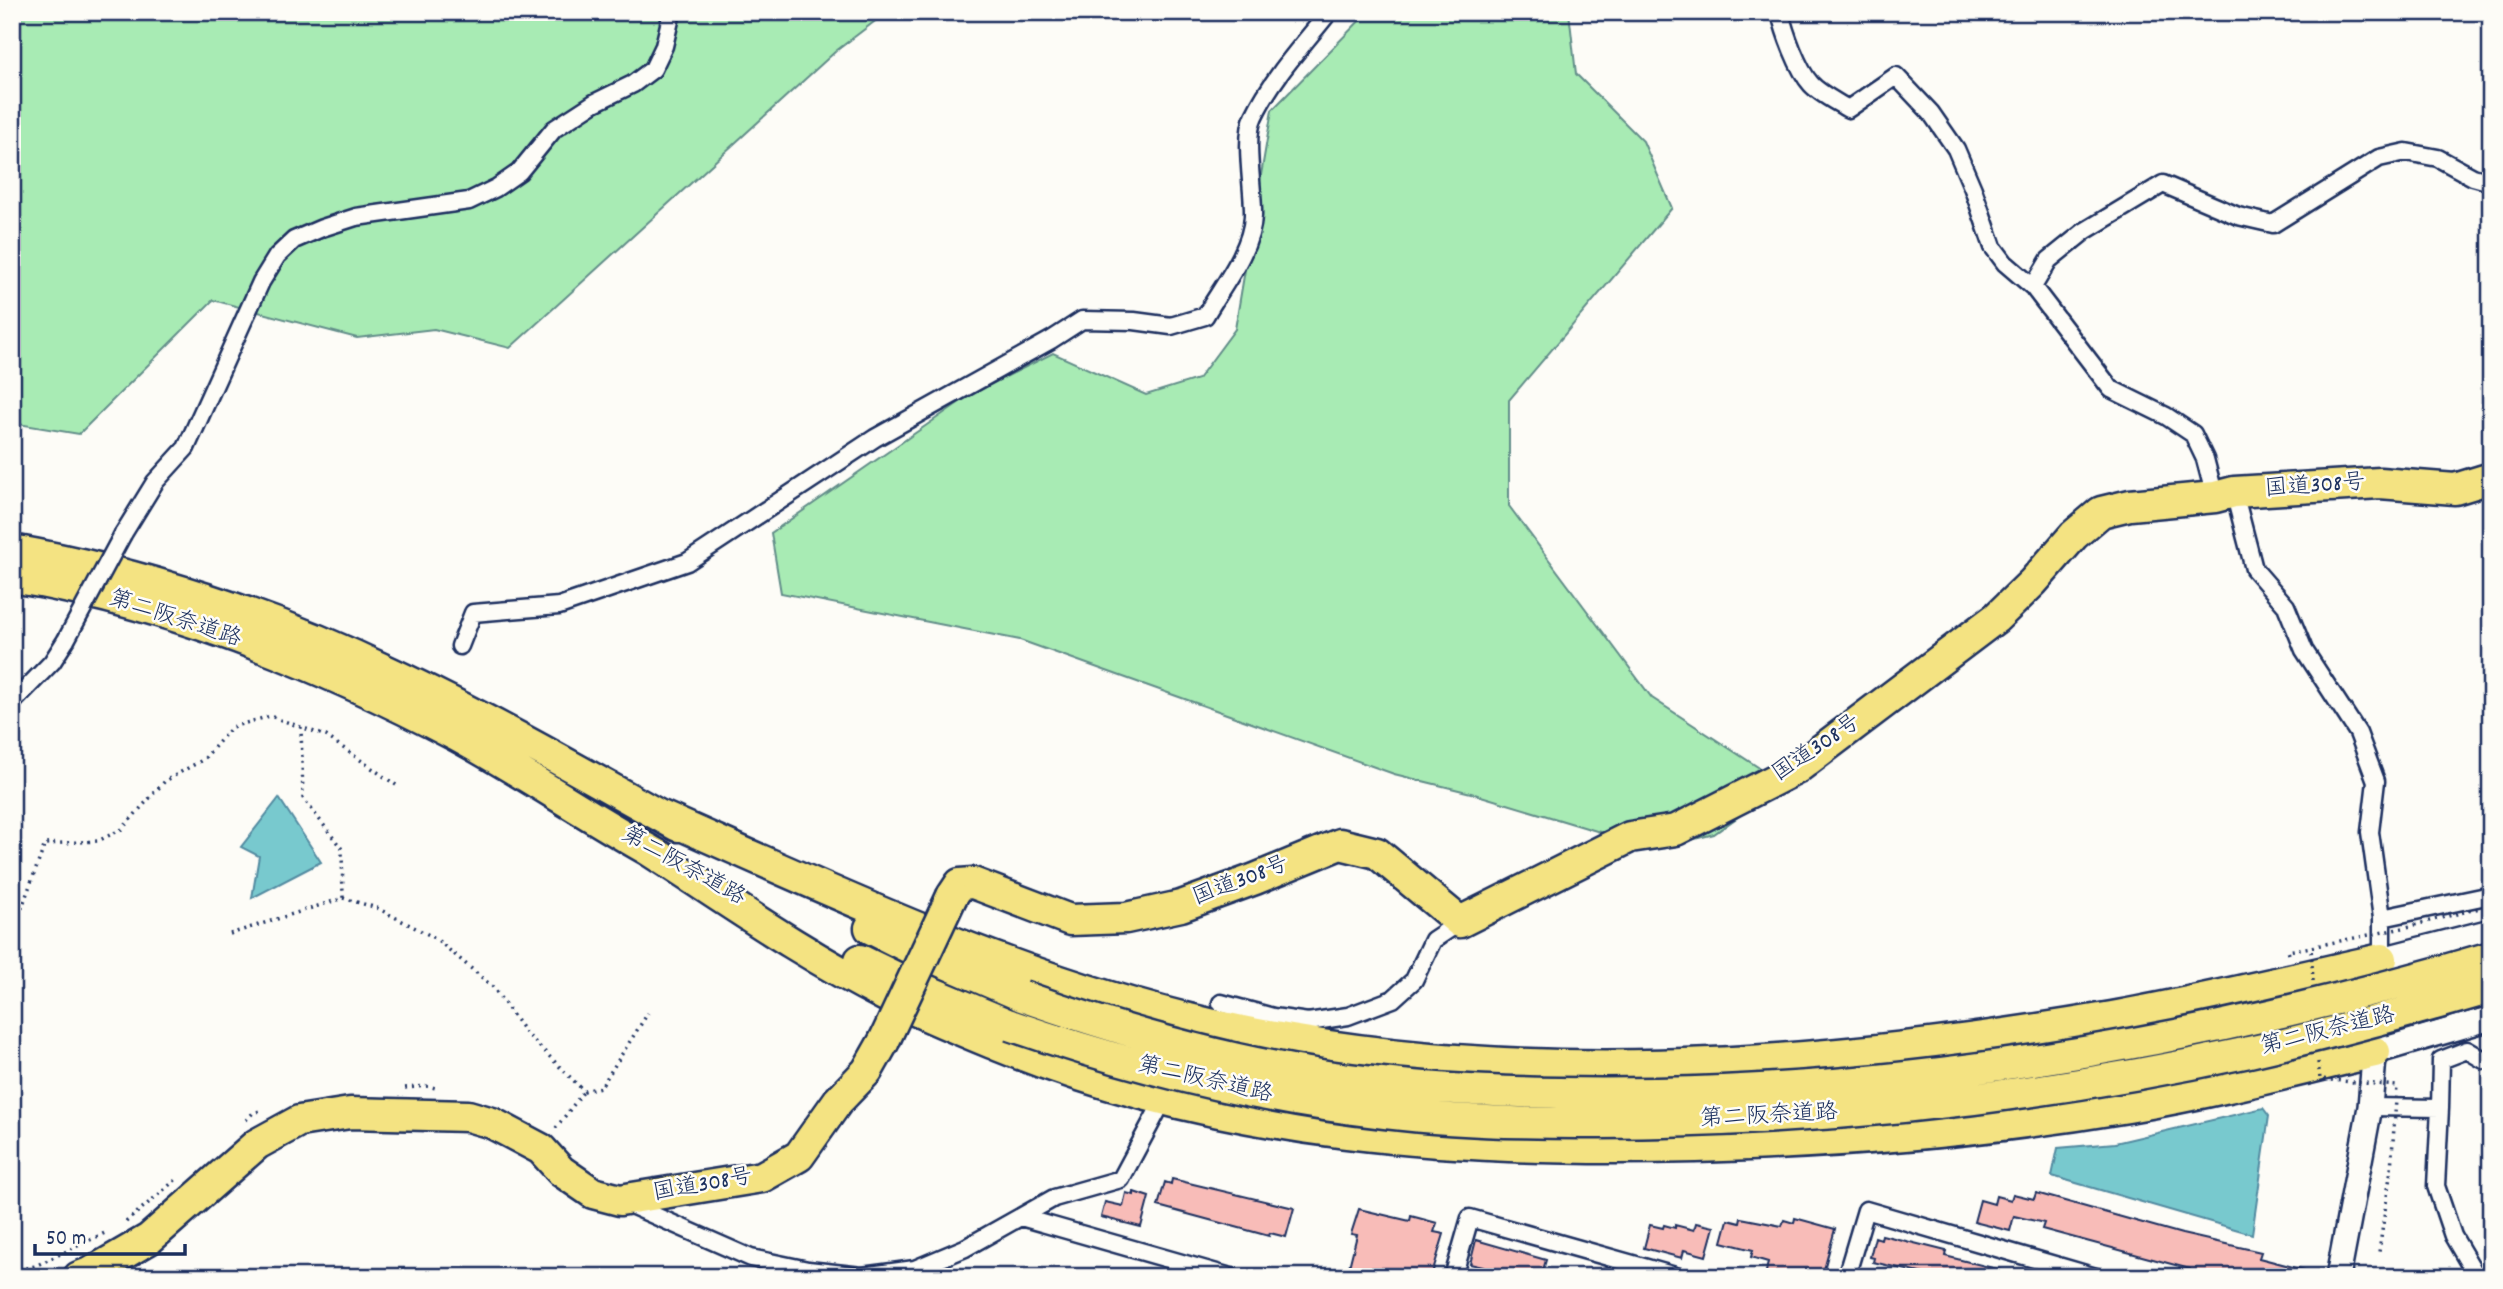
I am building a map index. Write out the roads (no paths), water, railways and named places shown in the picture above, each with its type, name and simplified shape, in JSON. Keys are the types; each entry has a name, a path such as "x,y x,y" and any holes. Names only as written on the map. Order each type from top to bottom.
{"highway":[{"name":"国道308号","path":"79,1277 149,1239 257,1144 299,1121 350,1112 468,1116 492,1123 541,1149 561,1171 593,1193 620,1200 762,1177 799,1156 838,1101 867,1071 960,884 973,883 1070,920 1126,918 1181,906 1339,844 1377,853 1460,922 1630,837 1676,830 1796,769 1996,618 2033,582 2074,535 2101,512 2130,505 2225,494 2380,482 2455,489 2491,478"},
{"name":"第二阪奈道路","path":"12,550 130,576 211,601 299,634 412,683 793,890 908,947 1022,996 1145,1036 1262,1064 1325,1075 1388,1083 1512,1092 1690,1092 1872,1082 1993,1068 2119,1047 2243,1022 2355,996 2491,957"},
{"name":"第二阪奈道路","path":"12,577 120,601 201,625 291,659 377,696 458,737 647,849 778,919 895,977 1010,1025 1133,1065 1256,1094 1321,1105 1385,1114 1500,1121 1680,1122 1875,1111 1996,1097 2123,1077 2274,1046 2373,1022 2491,988"},
{"path":"661,817 902,922 1093,991 1209,1023 1272,1037 1402,1056 1511,1063 1633,1065 1873,1051 2117,1016 2382,960"},
{"path":"647,849 794,944 886,996 1004,1048 1128,1089 1191,1105 1253,1119 1384,1137 1512,1146 1621,1148 1756,1145 1875,1138 2001,1125 2129,1107 2257,1081 2375,1052"}],"street":[{"path":"12,703 52,662 155,482 186,448 261,282 277,256 294,240 356,217 469,201 496,188 519,172 554,129 594,103 633,84 653,69 664,47 672,12"},
{"path":"460,646 473,613 559,606 687,562 875,438 1082,320 1134,321 1171,326 1205,316 1247,245 1253,218 1249,152 1252,118 1280,74 1329,12"},
{"path":"1780,12 1797,60 1811,84 1848,109 1896,76 1931,113 1956,149 1993,247 2005,262 2033,287 2111,389 2166,416 2193,434 2225,494 2254,569 2286,606 2304,650 2358,733 2376,781 2370,832 2382,918 2382,960 2370,1107 2338,1277"},
{"path":"2033,287 2049,261 2085,231 2163,184 2238,216 2273,224 2379,158 2406,152 2438,158 2473,177 2491,181"},
{"path":"2382,918 2491,895"},
{"path":"1221,1003 1273,1017 1308,1022 1348,1016 1394,999 1414,980 1433,940 1460,922"},
{"path":"2382,960 2491,931"},
{"path":"2375,1052 2491,1018"},
{"path":"2477,1277 2453,1236 2436,1186 2441,1060 2467,1050 2491,1061"},
{"path":"2370,1107 2440,1108"},
{"path":"620,1200 751,1258 808,1270 862,1276 915,1269 965,1248 1054,1198 1121,1179 1158,1110"},
{"path":"1846,1277 1866,1210 2096,1277"},
{"path":"1021,1217 1231,1277"},
{"path":"1453,1277 1470,1218 1679,1277"}],"water":[{"path":"279,798 321,862 252,898 259,856 241,847"},
{"path":"2263,1108 2269,1116 2252,1234 2052,1176 2058,1148 2115,1143"}]}
